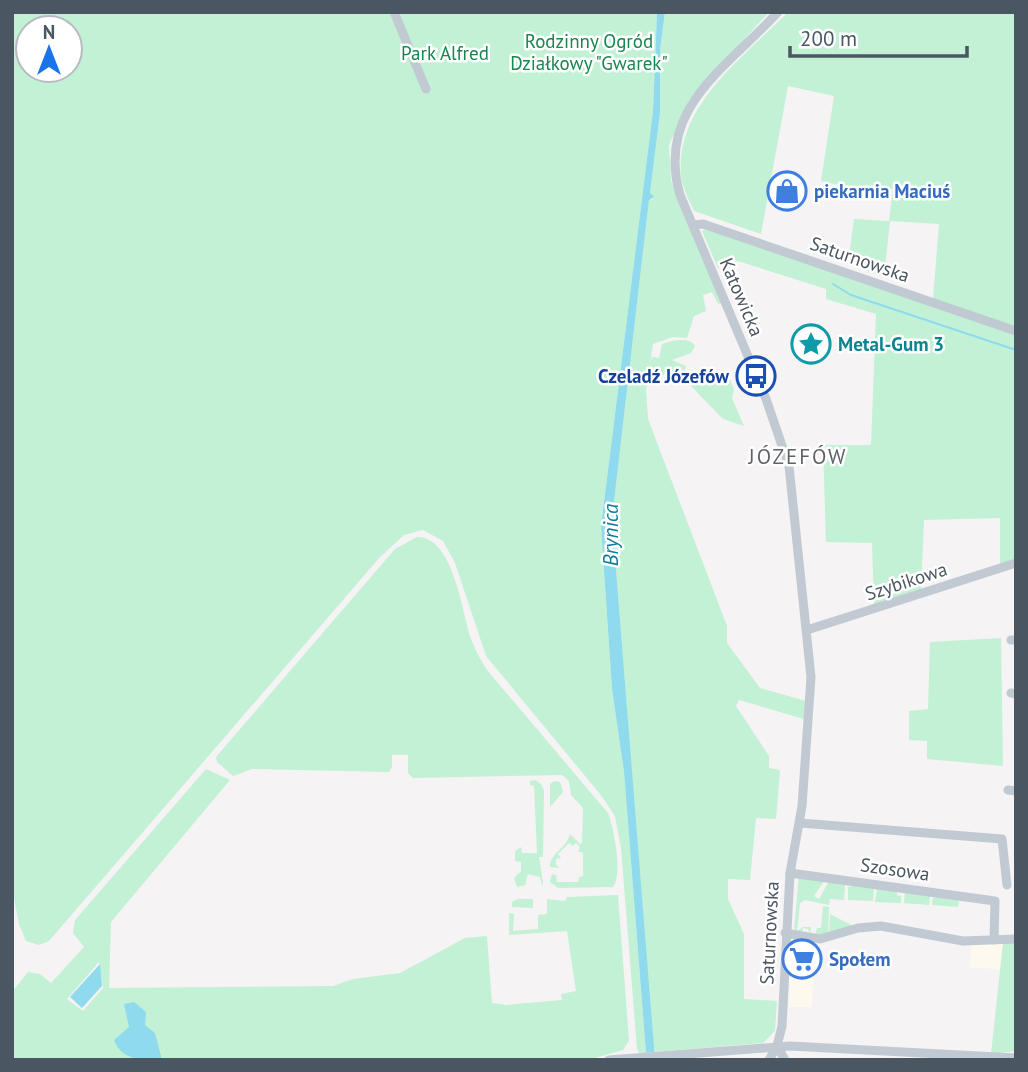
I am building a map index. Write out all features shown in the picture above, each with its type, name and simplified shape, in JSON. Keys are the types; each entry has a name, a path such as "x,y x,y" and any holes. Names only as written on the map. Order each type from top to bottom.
{"street":[{"path":"394,12 426,89"},
{"name":"Katowicka","path":"778,12 698,93 682,121 676,144 675,172 680,195 783,443 807,630"},
{"name":"Saturnowska","path":"693,225 703,224 1016,331"},
{"name":"Szybikowa","path":"807,630 1016,563"},
{"name":"Saturnowska","path":"777,1046 782,1021 790,873 800,823 811,715 807,630"},
{"path":"800,823 1008,840 1007,885"},
{"name":"Szosowa","path":"790,873 995,901 994,940"},
{"path":"785,933 820,939 858,928 896,927 963,941 1016,939"},
{"path":"769,1060 777,1046"},
{"path":"777,1046 785,1060"},
{"path":"609,1060 777,1046 917,1056 1016,1058"}],"shaded area":[{"path":"792,942 815,943 812,1007 789,1007"},
{"path":"1003,942 1003,969 970,968 971,944"}],"green space":[{"path":"12,12 657,12 653,111 601,526 612,689 624,772 646,1053 639,1053 637,1049 621,848 615,816 600,794 486,656 455,563 443,541 423,530 404,535 380,557 49,941 39,945 26,941 19,924 12,888"},
{"path":"665,12 769,12 689,100 669,145 671,181 721,303 718,304 712,292 703,295 706,311 694,316 687,338 673,337 653,344 650,364 652,357 659,358 662,344 685,340 695,346 691,353 672,360 686,366 683,377 667,373 651,380 650,372 646,390 648,419 727,626 727,643 760,688 806,701 807,720 739,700 736,706 769,756 769,768 780,770 776,819 756,818 750,880 728,879 728,899 744,934 744,999 777,1001 775,1031 763,1043 654,1052 612,519 649,199 653,200 650,193 660,113 660,50"},
{"path":"788,12 1016,12 1016,559 1000,564 1000,518 924,520 921,590 874,605 872,543 826,542 823,445 871,445 876,314 826,299 826,289 738,261 718,268 702,231 705,229 933,299 939,224 890,221 884,277 848,264 854,219 889,221 893,189 857,189 821,181 834,96 788,86 761,234 694,211 681,175 682,150 689,126 701,105 733,65"},
{"path":"713,370 728,374 734,390 732,398 744,426 723,419 691,386 693,376 702,380 705,373"},
{"path":"417,537 429,540 439,548 447,561 454,576 472,640 487,670 608,813 617,862 613,887 558,888 550,882 552,874 556,875 557,882 578,882 579,877 583,876 583,852 578,852 580,847 576,843 573,846 569,843 558,854 561,858 556,859 556,865 560,868 550,867 570,834 580,844 582,842 583,808 571,795 569,781 562,775 413,778 408,773 408,755 392,755 389,772 252,769 233,776 217,762 216,757 395,549"},
{"path":"1001,638 1003,766 927,759 927,741 909,740 909,711 928,709 930,642"},
{"path":"206,769 230,780 111,922 109,988 333,986 353,979 400,973 465,938 487,936 492,1003 506,1005 562,1000 561,994 576,991 567,931 509,935 509,913 514,914 513,931 538,929 538,915 547,914 547,899 565,901 567,897 618,895 629,1041 623,1050 588,1060 12,1060 12,992 28,972 40,974 51,983 84,947 73,933 75,920","holes":["99,962 103,988 83,1011 67,999"]},
{"path":"535,780 544,790 543,857 539,857 543,883 542,886 540,877 528,874 525,885 517,887 514,878 521,871 521,862 515,861 515,851 521,847 522,853 537,853 534,786 530,785 530,781"},
{"path":"554,781 560,782 563,792 550,807 550,784"},
{"path":"799,874 825,880 814,896 819,899 829,881 845,885 844,900 830,899 829,905 805,900 800,903 797,931 803,927 811,927 810,934 808,929 803,928 802,932 794,932"},
{"path":"848,887 874,888 873,901 848,900"},
{"path":"877,889 897,891 897,895 901,896 901,903 875,902"},
{"path":"905,892 930,896 929,905 904,903"},
{"path":"933,898 959,900 958,907 932,905"},
{"path":"518,899 533,899 533,908 512,907 512,902"},
{"path":"823,906 829,907 828,935 815,935 817,928 821,928"},
{"path":"830,914 855,927 829,935"},
{"path":"1016,941 1016,1051 991,1054 1003,942"}],"water":[{"name":"Brynica","path":"657,12 665,12 660,50 660,113 650,193 654,197 649,200 612,519 654,1047 654,1052 646,1053 624,772 612,689 601,526 653,111"},
{"path":"100,964 102,986 82,1008 70,997"},
{"path":"134,1002 146,1012 145,1025 155,1033 162,1060 128,1056 114,1040 129,1027 124,1004"}],"waterway":[{"path":"833,284 851,295 1016,350"}],"place":[{"name":"piekarnia Maciuś","path":"787,191"},
{"name":"Metal-Gum 3","path":"811,344"},
{"name":"Czeladź Józefów","path":"756,376"},
{"name":"Społem","path":"802,959"}],"district":[{"name":"JÓZEFÓW","path":"798,457"}],"park label":[{"name":"Rodzinny Ogród Działkowy \"Gwarek\"","path":"589,52"},
{"name":"Park Alfred","path":"445,53"}]}
